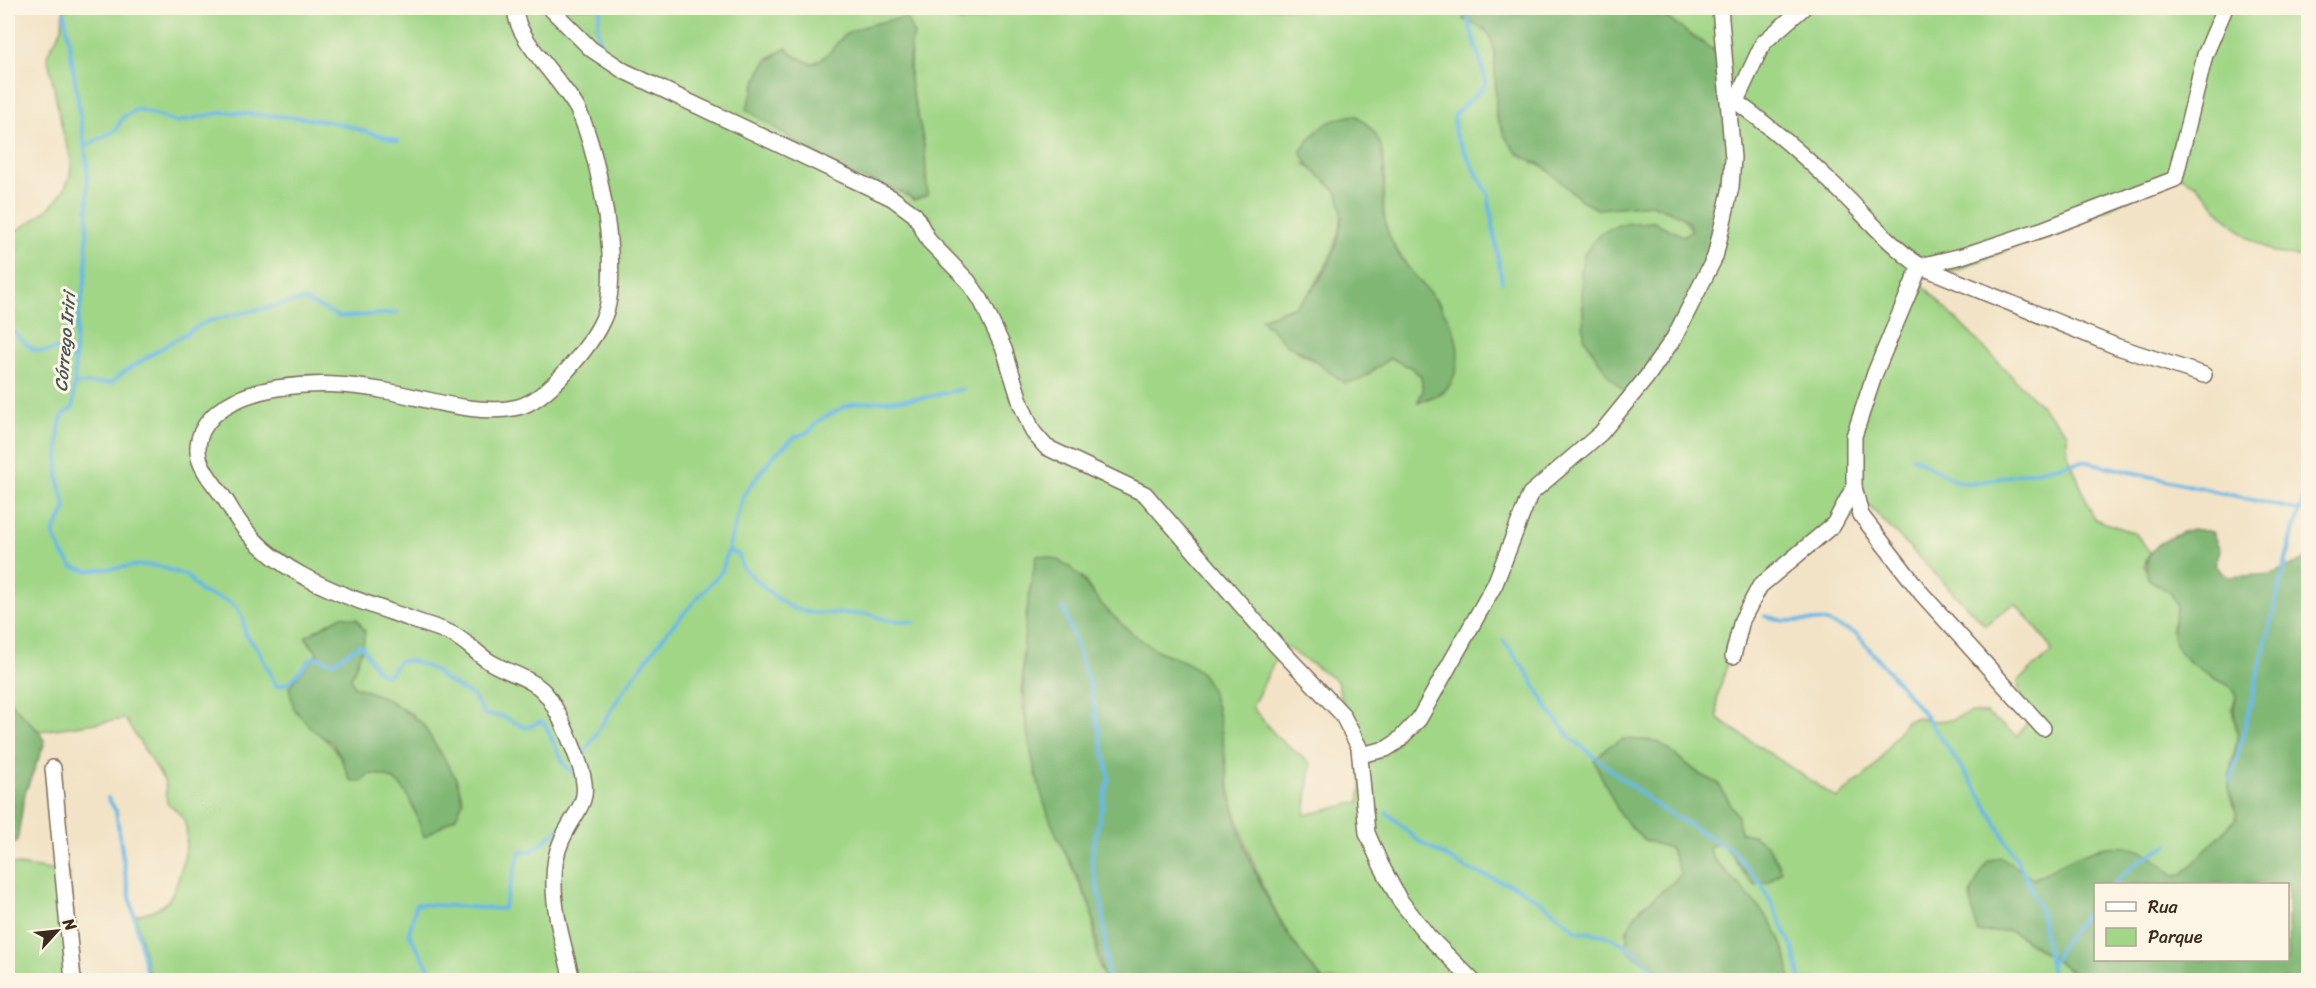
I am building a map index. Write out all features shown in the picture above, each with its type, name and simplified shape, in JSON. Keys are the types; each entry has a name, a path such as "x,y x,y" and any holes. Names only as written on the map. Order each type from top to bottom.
{"street":[{"path":"516,8 515,15 520,30 557,76 579,112 600,181 610,265 609,301 605,317 594,336 548,388 535,400 522,407 506,410 451,405 388,391 335,383 309,382 257,391 218,411 201,431 199,456 204,470 241,529 279,563 305,578 449,633 491,663 544,692 569,738 585,783 584,802 560,844 554,883 572,981"},
{"path":"550,8 591,49 624,71 892,198 915,214 929,241 968,281 981,300 1004,349 1021,404 1033,432 1046,447 1145,494 1269,637 1342,714 1359,747 1367,833 1381,865 1399,899 1413,917 1472,981"},
{"path":"1360,755 1386,749 1397,742 1419,719 1491,593 1530,494 1601,433 1646,378 1674,338 1715,256 1725,219 1733,158 1731,98 1720,8"},
{"path":"1731,98 1763,43 1803,8"},
{"path":"1920,266 1962,256 2044,229 2175,179 2205,56 2225,8"},
{"path":"1731,98 1768,124 1897,250 1920,266 2118,346 2204,375"},
{"path":"1920,266 1875,373 1854,436 1854,487 1866,522 1922,594 2043,728"},
{"path":"1733,656 1742,620 1760,586 1834,524 1854,487"},
{"path":"1834,524 1866,522"},
{"path":"53,768 73,981"}],"green space":[{"path":"63,8 923,8 951,19 970,21 978,20 993,8 1474,8 1464,19 1486,30 1491,39 1495,53 1496,116 1533,163 1543,166 1580,199 1597,209 1650,204 1680,215 1692,230 1683,236 1654,222 1621,224 1581,270 1590,336 1599,360 1607,371 1705,277 1717,53 1667,18 1657,8 2308,8 2308,258 2275,253 2247,237 2225,217 2196,184 2177,175 2095,215 1953,272 1917,279 2067,433 2067,452 2094,519 2135,533 2150,552 2144,566 2171,593 2178,606 2171,630 2213,678 2230,684 2237,695 2232,708 2238,737 2231,765 2232,804 2237,812 2236,819 2183,875 2175,876 2142,851 2101,847 2034,879 1989,861 1970,895 1978,932 2011,931 2085,980 1790,980 1784,949 1772,925 1717,862 1708,847 1717,843 1728,849 1744,875 1754,835 1739,833 1738,817 1718,783 1701,775 1657,741 1624,739 1594,761 1621,816 1644,840 1670,848 1681,874 1668,889 1641,907 1626,932 1654,971 1670,980 1323,980 1297,947 1275,911 1257,873 1230,795 1200,672 1154,649 1133,634 1104,607 1082,576 1023,649 1022,702 1031,752 1049,817 1091,909 1098,963 1105,980 150,980 136,915 159,908 169,899 180,873 186,841 184,820 167,803 165,782 125,719 40,731 21,717 8,699 8,235 31,222 53,204 68,181 71,168 70,154 47,55 62,28","holes":["914,34 911,44 910,83 924,146 924,174 928,194 914,200 753,87 767,59 786,48 794,56 812,64 825,58 844,35","1305,164 1385,169 1383,216 1389,238 1409,269 1441,306 1444,393 1418,401 1423,391 1421,376 1410,367 1390,358 1374,370 1326,368 1287,345 1278,311 1300,303 1317,282 1333,250 1342,218 1341,203 1337,192","1865,502 1985,625 2015,603 2047,641 2052,652 2018,681 2020,702 2030,719 2017,736 1986,713 1971,712 1950,720 1933,721 1918,717 1906,721 1874,768 1837,798 1718,719 1717,698 1743,610 1774,576 1853,516","342,616 363,646 351,678 354,686 385,698 414,715 425,837 412,804 400,785 382,775 369,774 361,782 350,780 336,751 312,729 304,666 318,653 309,643 314,631","1283,645 1337,681 1347,719 1365,759 1359,802 1305,815 1311,764 1276,736 1252,707"]},
{"path":"923,8 993,8 978,20 960,21"},
{"path":"1474,8 1657,8 1667,18 1717,53 1734,150 1705,277 1640,389 1625,392 1608,375 1584,338 1581,270 1584,254 1599,234 1621,224 1654,222 1683,236 1692,230 1689,223 1680,215 1650,204 1597,209 1580,199 1543,166 1518,154 1506,138 1496,116 1495,53 1491,39 1486,30 1463,19"},
{"path":"906,17 914,35 910,50 910,78 922,132 928,194 915,200 899,191 837,169 746,109 762,68 786,48 794,56 812,64 826,56 848,33 873,24"},
{"path":"1355,115 1370,127 1379,141 1383,155 1383,202 1389,235 1397,252 1444,312 1453,328 1457,345 1457,365 1449,386 1440,394 1418,402 1423,391 1421,376 1410,367 1390,358 1360,380 1344,383 1306,354 1287,345 1261,319 1296,306 1318,282 1333,254 1341,223 1338,195 1309,166 1301,151 1312,136 1329,122"},
{"path":"2192,529 2212,532 2220,550 2215,565 2228,577 2272,574 2308,558 2308,980 2085,980 2012,931 1978,932 1971,895 1988,861 2001,857 2034,879 2085,853 2113,847 2127,847 2150,855 2175,876 2182,875 2236,819 2229,787 2237,742 2234,711 2237,695 2228,686 2190,662 2177,648 2173,631 2177,606 2171,593 2148,579 2146,568 2152,551 2165,540"},
{"path":"1037,555 1052,558 1072,569 1109,612 1131,632 1155,649 1195,668 1208,683 1219,715 1229,789 1246,850 1267,897 1293,942 1323,980 1105,980 1091,909 1049,817 1031,752 1026,720 1023,654 1030,588"},
{"path":"342,616 357,619 365,632 363,646 351,678 354,686 385,698 422,723 456,778 463,801 456,817 424,837 412,804 400,785 382,775 369,774 361,782 350,780 333,744 312,729 294,709 289,687 318,653 305,637"},
{"path":"8,699 45,742 25,793 17,841 8,848"},
{"path":"1624,739 1657,741 1701,775 1718,783 1738,817 1740,832 1755,837 1770,850 1781,871 1769,882 1755,885 1729,851 1717,843 1708,848 1717,863 1755,903 1772,925 1784,949 1790,980 1670,980 1627,950 1627,935 1636,914 1681,874 1670,848 1644,840 1621,816 1594,761 1609,746"},
{"path":"8,857 12,864 69,873 76,980 8,980"}],"waterway":[{"name":"Córrego Iriri","path":"64,8 87,161 88,202 86,275 76,332 73,407 63,415 59,426 58,477 66,509 53,533 62,553 73,567 89,571 142,565 158,566 187,576 201,592 228,601 238,609 243,619 245,634 259,651 276,685 287,683 314,657 334,662 358,646 362,646 376,669 384,675 391,673 399,661 413,661 436,671 442,678 473,696 485,715 501,716 527,728 539,722 544,723 565,766 578,775"},
{"path":"601,8 597,27 601,47"},
{"path":"1465,8 1486,81 1483,88 1454,115 1455,134 1488,194 1502,282"},
{"path":"84,147 116,130 123,117 138,109 176,122 225,112 302,118 337,123 398,141"},
{"path":"75,384 111,383 124,372 170,343 206,322 219,318 304,300 340,317 398,313"},
{"path":"8,326 29,347 40,351 56,349 76,360"},
{"path":"581,758 623,691 667,632 722,571 744,494 773,456 794,438 810,431 818,421 844,407 856,403 923,398 963,389"},
{"path":"1913,457 1953,480 1972,484 2083,461 2301,511"},
{"path":"2231,782 2294,529 2308,487"},
{"path":"728,551 738,554 743,568 775,597 793,608 810,613 869,614 887,620 914,622"},
{"path":"1063,607 1089,682 1109,777 1093,845 1092,865 1102,905 1108,980"},
{"path":"1765,616 1784,621 1824,621 1857,634 1925,715 1981,796 2023,871 2040,910 2053,980"},
{"path":"1503,640 1527,672 1550,712 1571,738 1657,806 1733,851 1762,885 1793,948 1801,980"},
{"path":"108,798 116,811 126,878 148,980"},
{"name":"Córrego Iriri","path":"566,818 577,798"},
{"path":"1386,812 1417,840 1469,870 1517,887 1544,904 1577,931 1604,935 1622,943 1643,959 1662,980"},
{"name":"Córrego Iriri","path":"436,980 409,934 416,904 503,909 520,852 534,850 561,827"},
{"path":"2113,883 2142,859 2168,845"},
{"path":"2051,964 2065,940 2094,904"}]}
